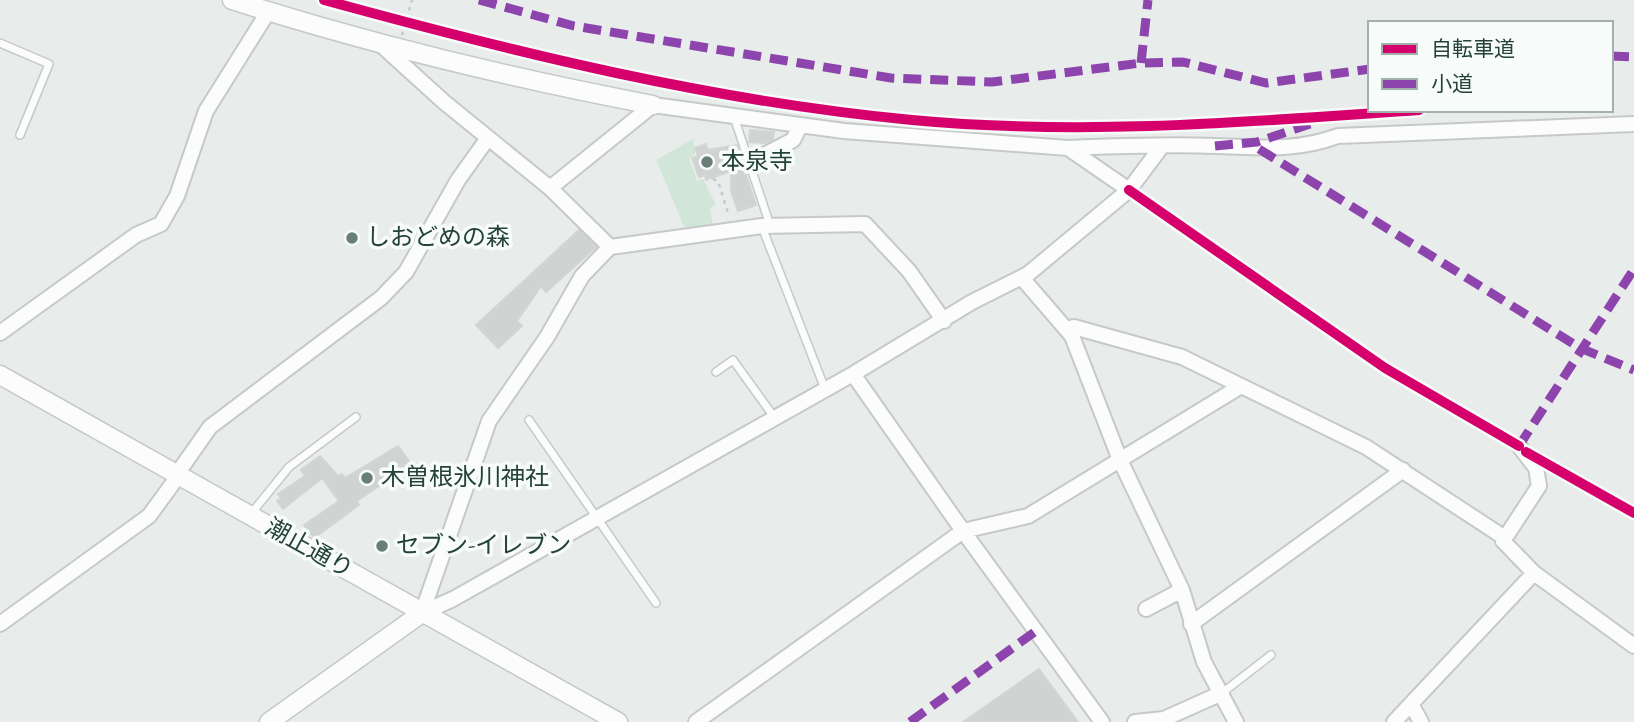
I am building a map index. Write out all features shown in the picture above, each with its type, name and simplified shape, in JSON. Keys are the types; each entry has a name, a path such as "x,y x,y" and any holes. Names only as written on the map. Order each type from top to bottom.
{"street":[{"path":"232,0 378,43 539,83 653,105 800,125 1068,148 1162,146 1269,150 1318,143 1338,136 1634,124"},
{"path":"0,333 136,235 161,224 177,196 206,111 268,12"},
{"path":"378,43 488,138 551,188 610,247"},
{"path":"551,188 653,105"},
{"path":"749,163 793,140 800,125"},
{"path":"0,624 149,516 210,427 382,299 406,272 458,180 488,138"},
{"path":"270,722 422,613 453,599 853,374 972,302 1022,278 1129,190 1162,146"},
{"path":"1068,148 1129,190"},
{"path":"422,613 489,421 547,337 582,276 610,247 766,226 865,224 909,271 944,321"},
{"path":"1022,278 1068,329 1093,382 1121,460 1182,590 1204,662 1236,722"},
{"path":"1068,329 1074,327 1136,342 1181,357 1366,447 1506,538"},
{"path":"853,374 1102,722"},
{"name":"潮止通り","path":"0,375 618,722"},
{"path":"696,722 963,531 1028,516 1241,386"},
{"path":"1519,446 1536,468 1539,486 1503,541 1534,573 1634,646"},
{"path":"1191,624 1403,470"},
{"path":"1394,722 1534,573"},
{"path":"1146,609 1182,590"},
{"path":"1135,722 1164,719 1222,693"},
{"path":"1411,704 1421,722"}],"lane":[{"path":"0,43 49,64 20,135"},
{"path":"734,117 766,226 825,389"},
{"path":"716,372 733,360 774,418"},
{"path":"250,516 289,467 356,418"},
{"path":"529,420 656,603"},
{"path":"1222,693 1270,655"}],"path":[{"path":"398,48 412,0"},
{"path":"394,19 419,25"},
{"path":"713,180 718,181 733,229"}],"green space":[{"path":"693,139 695,154 689,158 697,181 703,179 716,205 710,208 713,228 686,231 656,160"}],"building":[{"path":"750,130 774,132 773,139 766,143 749,142"},
{"path":"706,144 708,150 737,145 740,167 745,172 756,205 738,211 731,191 731,171 706,180 705,175 699,177 692,158 698,156 695,148"},
{"path":"579,230 596,247 546,292 541,286 517,321 522,326 498,348 476,325"},
{"path":"398,446 411,464 357,501 359,505 314,538 304,525 339,501 322,478 283,509 277,501 281,498 278,494 305,476 301,470 320,456 338,476 342,474 345,478"},
{"path":"1039,669 1078,722 963,722"}],"marked path":[{"path":"479,0 574,26 891,78 992,82 1141,63 1183,62 1266,83 1368,69"},
{"path":"1141,63 1148,0"},
{"path":"1613,56 1634,57"},
{"path":"1215,146 1257,142 1310,124"},
{"path":"1259,149 1580,348 1634,370"},
{"path":"1519,446 1634,269"},
{"path":"910,722 1036,631"}],"cycle path":[{"path":"324,0 615,73 763,101 912,120 976,125 1103,127 1229,123 1390,112"},
{"path":"1129,190 1385,368 1519,446"},
{"path":"1526,452 1634,513"}],"place":[{"name":"本泉寺","path":"707,162"},
{"name":"しおどめの森","path":"352,238"},
{"name":"木曽根氷川神社","path":"367,478"},
{"name":"セブン-イレブン","path":"382,546"}]}
